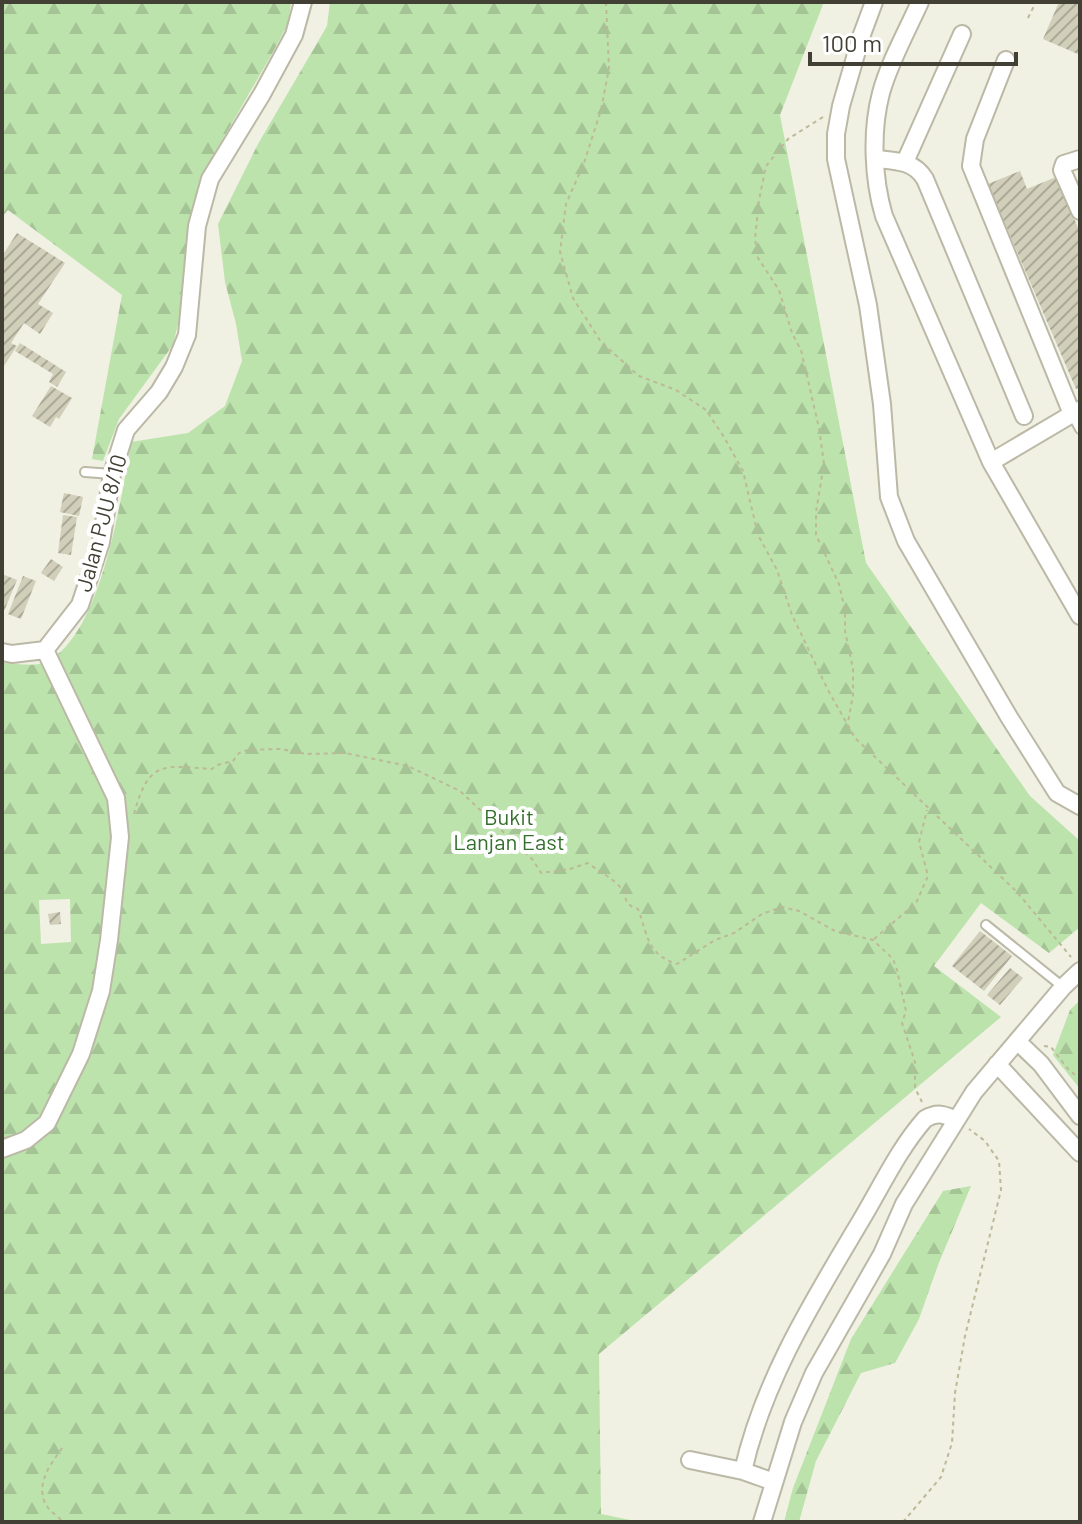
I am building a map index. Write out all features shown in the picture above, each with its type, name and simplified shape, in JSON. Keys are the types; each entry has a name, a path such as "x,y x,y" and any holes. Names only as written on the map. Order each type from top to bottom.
{"street":[{"name":"Jalan PJU 8/10","path":"45,650 80,605 101,542 112,474 126,430 159,392 174,367 187,335 197,226 210,179 294,35 303,2"},
{"path":"874,2 841,106 836,159 868,305 882,404 889,497 906,541 1025,742 1057,793 1080,806"},
{"path":"920,2 881,92 875,125 878,196 991,462 1080,616"},
{"path":"905,162 962,34"},
{"path":"991,462 1077,418 971,166 975,139 1006,60"},
{"path":"877,159 905,162 919,169 925,179 1024,416"},
{"path":"1080,159 1064,164 1062,170 1080,211"},
{"path":"2,652 12,654 45,650 116,798 121,827 107,957 101,991 85,1041 47,1123 26,1140 2,1149"},
{"path":"762,1522 793,1422 814,1373 882,1254 904,1204 974,1092 1063,987 1076,964"},
{"path":"1017,1041 1041,1064 1080,1116"},
{"path":"997,1064 1080,1153"},
{"path":"743,1471 752,1433 779,1365 808,1309 917,1128 933,1115 945,1114 956,1120"},
{"path":"690,1460 743,1471 774,1482"}],"lane":[{"path":"85,472 112,474"},
{"path":"986,925 1063,987"}],"path":[{"path":"606,2 609,68 601,110 584,163 566,204 560,252 573,298 601,342 639,376 676,390 706,410 724,437 743,471 758,535 777,570 792,615 855,738 1017,892 1076,964"},
{"path":"1028,18 1036,2"},
{"path":"841,106 788,139 766,166 755,239 758,258 779,290 812,388 824,464 816,512 816,535 839,584 845,610 845,631 853,669 853,695 848,722"},
{"path":"121,827 133,820 146,780 153,772 175,765 212,769 233,761 239,753 260,749 292,750 306,754 345,753 408,766 460,791 533,860 541,873 588,863 601,869 625,892 625,900 630,906 638,909 643,932 653,949 667,961 677,964 700,948 782,907 799,911 835,931 873,940 893,959 906,1011 902,1023 915,1062 915,1088 918,1097 933,1115"},
{"path":"873,940 916,903 928,876 919,842 927,808"},
{"path":"903,1522 941,1477 952,1443 955,1393 965,1336 1001,1190 999,1161 985,1141 956,1120"},
{"path":"62,1448 45,1473 43,1487 46,1504 63,1522"}],"green space":[{"path":"2,2 291,3 288,24 202,175 189,228 181,311 173,345 119,419 103,461 92,459 122,295 8,210 2,217"},
{"name":"Bukit Lanjan East","path":"330,2 824,2 780,115 866,563 1030,796 1080,841 1080,927 1049,953 981,903 934,966 1001,1017 599,1354 601,1514 640,1522 2,1522 2,663 39,664 60,652 78,630 93,601 104,567 131,442 188,433 225,406 242,361 225,282 218,224 258,144 327,26","holes":["70,899 71,942 41,944 39,900"]},
{"path":"1080,1000 1080,1089 1053,1055 1070,1010"},
{"path":"971,1186 919,1319 895,1363 861,1373 816,1461 799,1522 784,1522 793,1488 851,1339 943,1191"}],"building":[{"path":"1059,2 1080,2 1080,55 1043,39"},
{"path":"1020,171 1027,189 1056,177 1080,232 1080,388 1076,389 988,184"},
{"path":"17,233 65,263 38,304 53,313 40,334 24,323 11,343 17,346 2,369 2,256"},
{"path":"20,343 66,372 57,387 49,382 53,374 15,351"},
{"path":"51,386 72,398 50,427 32,416"},
{"path":"64,493 83,497 79,516 60,512"},
{"path":"63,515 77,517 71,555 58,553"},
{"path":"51,559 63,567 54,581 41,573"},
{"path":"2,574 17,580 2,616"},
{"path":"23,576 36,581 21,619 8,614"},
{"path":"60,912 61,924 50,925 48,914"},
{"path":"980,931 1012,956 984,991 952,966"},
{"path":"1010,968 1023,978 1000,1005 987,995"}]}
